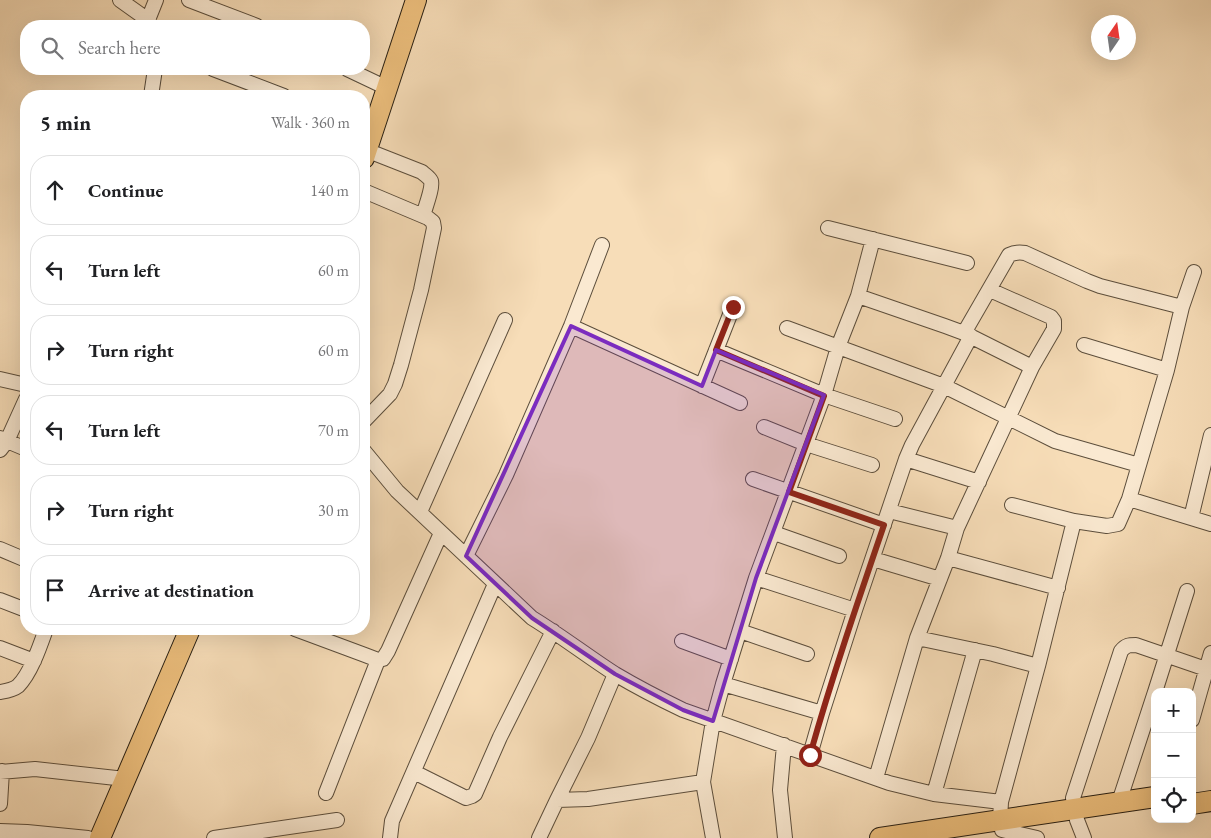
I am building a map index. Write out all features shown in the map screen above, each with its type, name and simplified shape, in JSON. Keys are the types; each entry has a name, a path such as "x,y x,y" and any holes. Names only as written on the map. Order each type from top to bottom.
{"highway":[{"path":"370,125 387,88 414,1"},
{"path":"100,838 187,635"},
{"path":"1196,793 1211,791"},
{"path":"1079,822 1118,802 1151,798"},
{"path":"1196,803 1211,801"},
{"path":"880,838 910,836 1001,817 1079,822 1151,810"},
{"path":"949,838 1001,817"}],"street":[{"path":"120,0 146,20"},
{"path":"151,20 156,0"},
{"path":"189,0 241,20"},
{"path":"152,90 154,75"},
{"path":"229,75 268,90"},
{"path":"360,75 387,88"},
{"path":"370,156 422,172 428,177 432,182 423,216"},
{"path":"370,194 423,216 433,222 434,228 421,290 395,384 390,394 370,415"},
{"path":"828,228 967,263"},
{"path":"713,838 703,782 713,721 722,684 756,578 824,396 838,347 858,296 873,239"},
{"path":"466,556 506,475 571,326 602,245"},
{"path":"810,755 855,610 906,459 1009,255 1019,252 1100,286 1182,307"},
{"path":"1012,505 1074,521 1107,526 1118,524 1129,499 1167,370 1182,307 1194,272"},
{"path":"876,778 917,638 948,558 957,528 1008,417 1054,329 1054,321 1051,317 990,290"},
{"path":"858,296 967,335 1032,368"},
{"path":"702,386 733,307"},
{"path":"420,512 505,320"},
{"path":"571,326 740,403"},
{"path":"787,328 944,386 1055,441 1139,465"},
{"path":"1084,345 1167,370"},
{"path":"716,350 824,396 895,419"},
{"path":"0,379 20,384"},
{"path":"20,410 2,443 20,448"},
{"path":"764,427 806,444 872,466"},
{"path":"1191,518 1211,435"},
{"path":"370,458 397,491 532,618 615,674 650,694 683,710 889,783 934,794 1001,817 1037,838"},
{"path":"906,459 979,482"},
{"path":"754,479 884,525"},
{"path":"1129,499 1211,524"},
{"path":"889,511 957,528"},
{"path":"1001,817 1074,521"},
{"path":"311,635 378,660 383,659 441,533"},
{"path":"774,533 839,556"},
{"path":"0,549 20,557"},
{"path":"948,558 1058,588"},
{"path":"873,559 940,579"},
{"path":"756,578 855,610"},
{"path":"390,838 392,821 496,584"},
{"path":"1156,688 1187,591"},
{"path":"0,600 20,608"},
{"path":"414,772 466,798 475,794 500,737 553,631"},
{"path":"740,631 806,654"},
{"path":"0,692 9,691 17,687 34,661 44,635"},
{"path":"917,638 1038,666"},
{"path":"682,641 731,659"},
{"path":"1079,822 1073,801 1074,793 1121,651 1129,645 1136,645 1206,669"},
{"path":"0,648 34,661"},
{"path":"934,794 975,650"},
{"path":"1196,705 1211,653"},
{"path":"326,793 378,660"},
{"path":"540,838 588,738 615,674"},
{"path":"722,684 822,713"},
{"path":"1118,802 1151,704"},
{"path":"784,746 780,790 785,838"},
{"path":"0,804 1,772 35,769 125,779"},
{"path":"557,800 588,799 703,782"},
{"path":"214,838 337,820"},
{"path":"0,831 88,838"}],"highlighted area":[{"path":"571,326 702,386 716,350 824,395 756,578 713,721 683,710 615,674 532,618 466,556"}],"route":[{"path":"733,307 716,350 824,396 789,492 884,525 855,610 810,755"}]}
